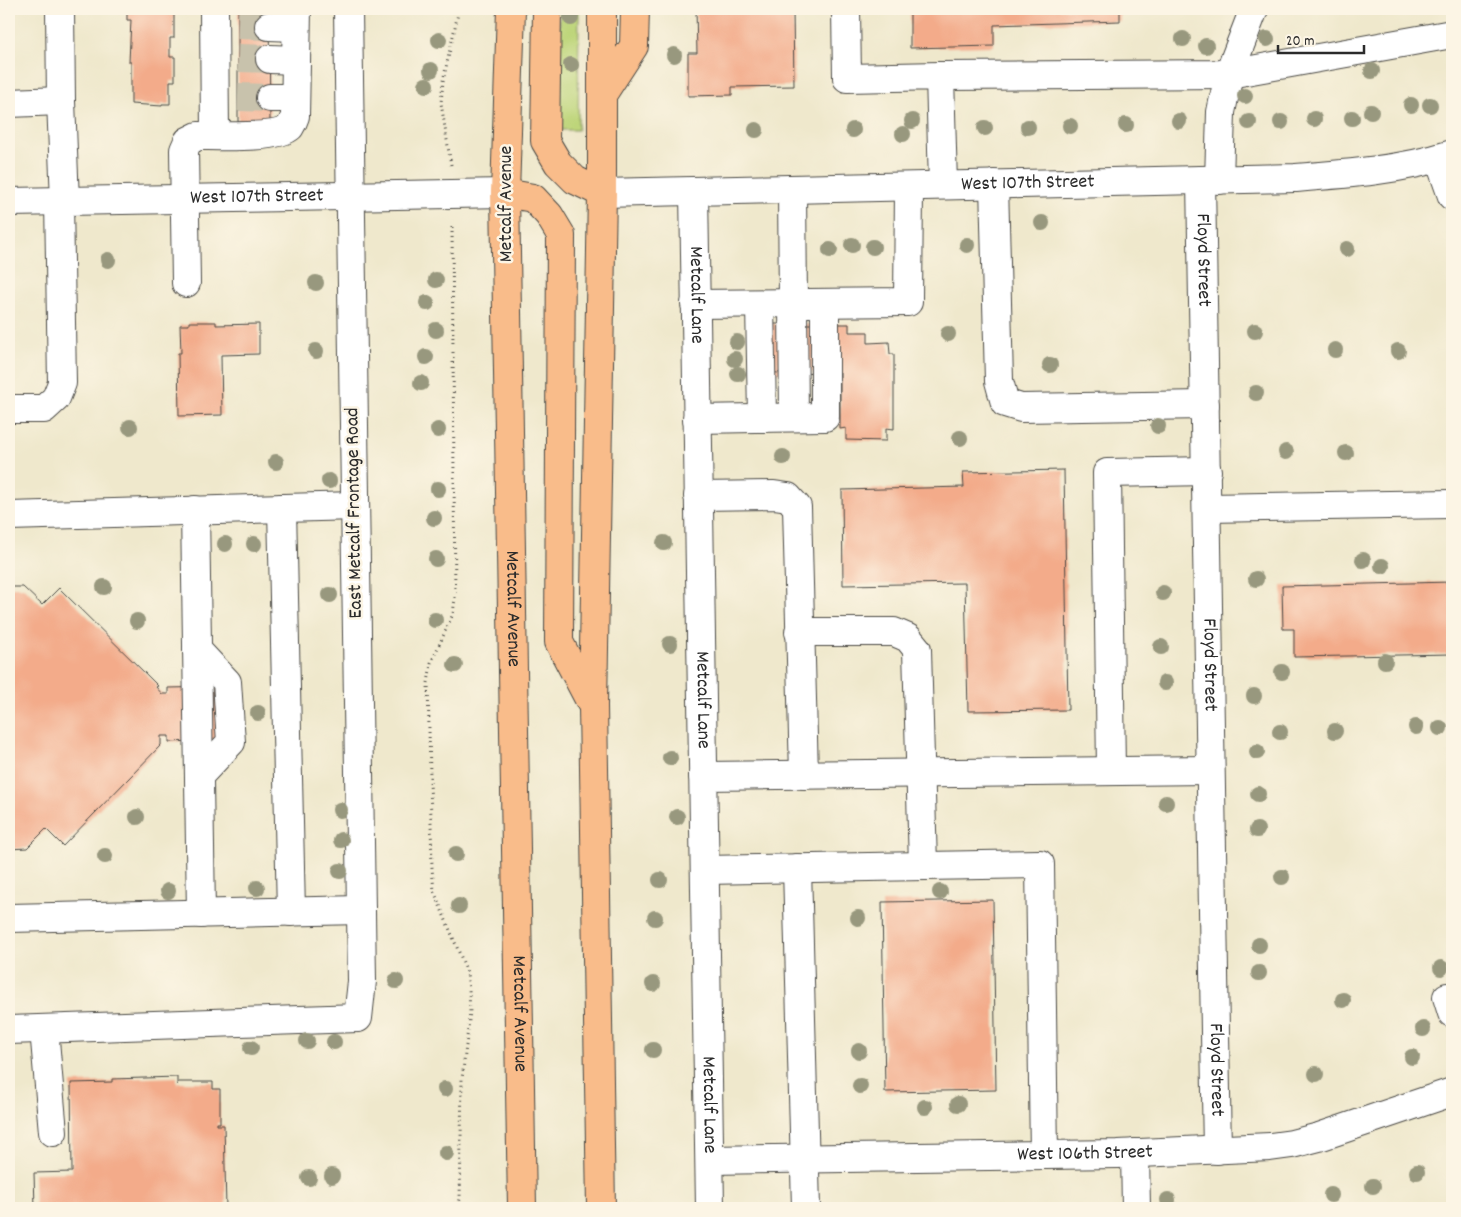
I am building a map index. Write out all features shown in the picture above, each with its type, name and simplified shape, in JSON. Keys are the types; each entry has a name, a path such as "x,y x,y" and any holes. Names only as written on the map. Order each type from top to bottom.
{"main road":[{"name":"Metcalf Avenue","path":"511,9 505,193 522,1208"},
{"path":"547,9 545,141 558,163 575,180 602,193"},
{"path":"601,1208 592,706 602,193 602,9"},
{"path":"602,95 634,46 634,9"},
{"path":"505,193 533,198 549,215 561,235 559,642 592,706"}],"street":[{"path":"9,409 44,409 56,398 62,383 60,9"},
{"name":"East Metcalf Frontage Road","path":"44,1029 358,1018 362,980 348,9"},
{"path":"846,9 847,78 1229,74 1452,34"},
{"name":"Floyd Street","path":"1217,1150 1205,405 1210,180 1229,74 1254,9"},
{"path":"270,26 297,18"},
{"path":"186,283 184,150 188,141 198,136 279,133 291,126 295,116 282,98 283,59 297,18"},
{"path":"215,136 227,97 226,58 222,20"},
{"path":"940,76 943,186"},
{"path":"9,103 61,101"},
{"path":"1446,156 1452,196"},
{"name":"West 107th Street","path":"602,193 1295,178 1361,173 1446,156"},
{"path":"994,184 999,381 1005,403 1020,408 1205,405"},
{"path":"696,304 908,302 908,187"},
{"path":"792,189 794,417"},
{"name":"Metcalf Lane","path":"694,191 710,1208"},
{"name":"West 107th Street","path":"9,202 505,193"},
{"path":"698,419 826,417 825,303"},
{"path":"760,304 762,418"},
{"path":"1110,770 1107,473 1207,471"},
{"path":"698,496 774,495 788,497 797,507 804,775"},
{"path":"1208,508 1452,504"},
{"path":"9,516 355,506"},
{"path":"282,508 290,912"},
{"path":"195,510 197,650 227,682 230,742 199,776 201,914"},
{"path":"799,632 894,632 908,638 917,649 923,866"},
{"path":"703,776 1210,770"},
{"path":"705,870 1040,864 1044,1155"},
{"path":"797,868 806,1208"},
{"path":"9,918 361,910"},
{"path":"9,1030 44,1029 53,1132"},
{"name":"West 106th Street","path":"710,1160 805,1160 1135,1153 1217,1150 1292,1144 1452,1092"},
{"path":"1135,1153 1136,1208"}],"path":[{"path":"450,165 441,103 443,81 459,9"},
{"path":"452,227 455,598 453,614 431,663 428,683 434,891 466,972 469,991 470,1012 462,1079 460,1199 458,1208"}],"green space":[{"path":"560,9 579,9 578,130 558,130"}],"building":[{"path":"127,9 174,9 174,38 170,38 170,57 175,57 175,81 170,81 170,104 162,104 162,106 131,104 131,62 129,62 131,20 127,20"},
{"path":"238,9 269,9 270,122 238,122"},
{"path":"696,9 793,9 794,86 732,87 732,95 688,96 688,53 697,53"},
{"path":"910,9 1120,9 1120,21 994,25 994,46 910,48"},
{"path":"189,322 216,322 216,325 259,324 259,354 221,355 222,415 179,416 178,353 181,353 180,325 189,325"},
{"path":"764,324 849,324 849,332 868,332 868,343 889,342 890,354 894,354 894,429 886,428 886,441 846,440 846,428 840,429 840,372 764,373"},
{"path":"1064,470 1068,710 968,711 965,583 843,585 842,490 964,487 963,472"},
{"path":"1452,582 1452,654 1294,657 1294,629 1283,629 1282,586"},
{"path":"9,587 23,587 42,605 59,588 158,686 156,687 162,694 168,694 168,688 221,687 222,740 169,742 169,736 161,736 161,745 63,846 46,829 27,848 9,849"},
{"path":"993,900 996,1090 885,1092 882,902"},
{"path":"177,1077 177,1085 178,1082 213,1082 213,1089 220,1089 220,1123 217,1123 217,1125 224,1125 226,1208 35,1208 34,1173 72,1172 71,1083 112,1082 112,1079"}],"tunnel":[{"path":"238,25 269,26"},
{"path":"238,58 270,59"},
{"path":"238,97 270,98"}]}
